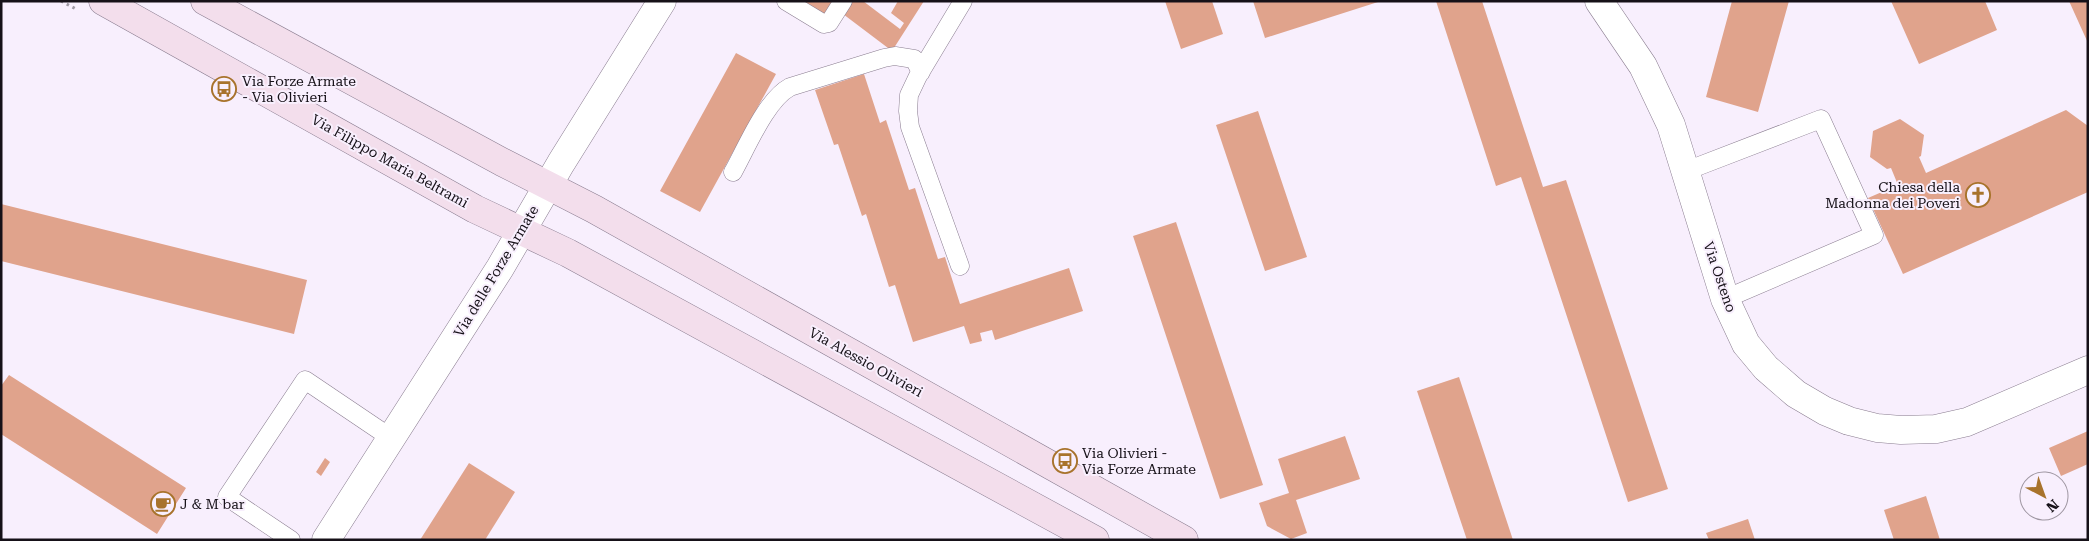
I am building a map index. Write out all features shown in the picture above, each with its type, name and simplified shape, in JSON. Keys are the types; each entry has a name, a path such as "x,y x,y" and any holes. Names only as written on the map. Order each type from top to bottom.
{"main road":[{"name":"Via Filippo Maria Beltrami","path":"103,1 475,209 522,230"},
{"path":"205,1 502,162 548,184"},
{"name":"Via Alessio Olivieri","path":"548,184 1184,540"},
{"path":"522,230 1095,540"}],"street":[{"name":"Via delle Forze Armate","path":"326,540 522,230 548,184 662,1"},
{"name":"Via Osteno","path":"1599,1 1643,66 1671,126 1725,299 1746,344 1766,368 1796,394 1825,411 1849,421 1877,428 1902,430 1936,429 1967,422 2088,370"}],"lane":[{"path":"786,1 824,24 829,23 843,1"},
{"path":"960,266 910,127 908,111 909,95 920,72 963,1"},
{"path":"733,172 772,102 790,87 895,56 914,59 920,72"},
{"path":"1686,172 1821,119 1874,235 1725,299"},
{"path":"292,540 227,497 305,380 391,438"}],"building":[{"path":"799,1 834,1 824,17"},
{"path":"851,1 863,1 900,29 904,23 891,13 898,1 924,1 892,51 843,14"},
{"path":"1165,1 1212,1 1223,34 1181,49"},
{"path":"1253,1 1378,1 1378,2 1265,38"},
{"path":"1436,1 1482,1 1543,187 1566,180 1668,489 1628,502 1521,177 1496,186"},
{"path":"1732,1 1789,1 1758,112 1706,97"},
{"path":"1891,1 1985,1 1997,30 1919,64"},
{"path":"2069,1 2088,1 2088,43"},
{"path":"736,53 776,74 700,212 660,191"},
{"path":"864,74 880,123 886,120 909,190 915,188 938,259 945,257 960,304 1069,268 1083,311 995,340 992,330 980,333 982,341 970,344 964,326 913,342 895,285 889,287 866,214 862,216 838,144 834,145 815,90"},
{"name":"Chiesa della Madonna dei Poveri","path":"2066,110 2088,126 2088,192 1903,274 1868,198 1898,185 1891,168 1887,169 1870,157 1873,131 1900,119 1924,135 1921,156 1919,157 1926,173"},
{"path":"1258,111 1307,257 1265,271 1216,125"},
{"path":"1,204 307,280 294,334 1,261"},
{"path":"1176,222 1263,485 1220,499 1133,236"},
{"path":"9,375 186,488 157,534 1,434 1,386"},
{"path":"1459,377 1513,540 1467,540 1417,391"},
{"path":"2088,431 2088,464 2069,472 2059,471 2049,448"},
{"path":"1345,436 1360,479 1296,500 1307,533 1291,539 1267,526 1259,503 1289,493 1278,459"},
{"path":"325,458 330,462 321,476 316,472"},
{"path":"469,463 515,492 485,540 420,540"},
{"path":"1926,496 1940,540 1894,540 1884,510"},
{"path":"1748,519 1755,540 1709,540 1706,533"}],"place":[{"name":"Via Forze Armate - Via Olivieri","path":"224,89"},
{"name":"Chiesa della Madonna dei Poveri","path":"1978,195"},
{"name":"Via Olivieri - Via Forze Armate","path":"1065,461"},
{"name":"J & M bar","path":"163,504"}]}
